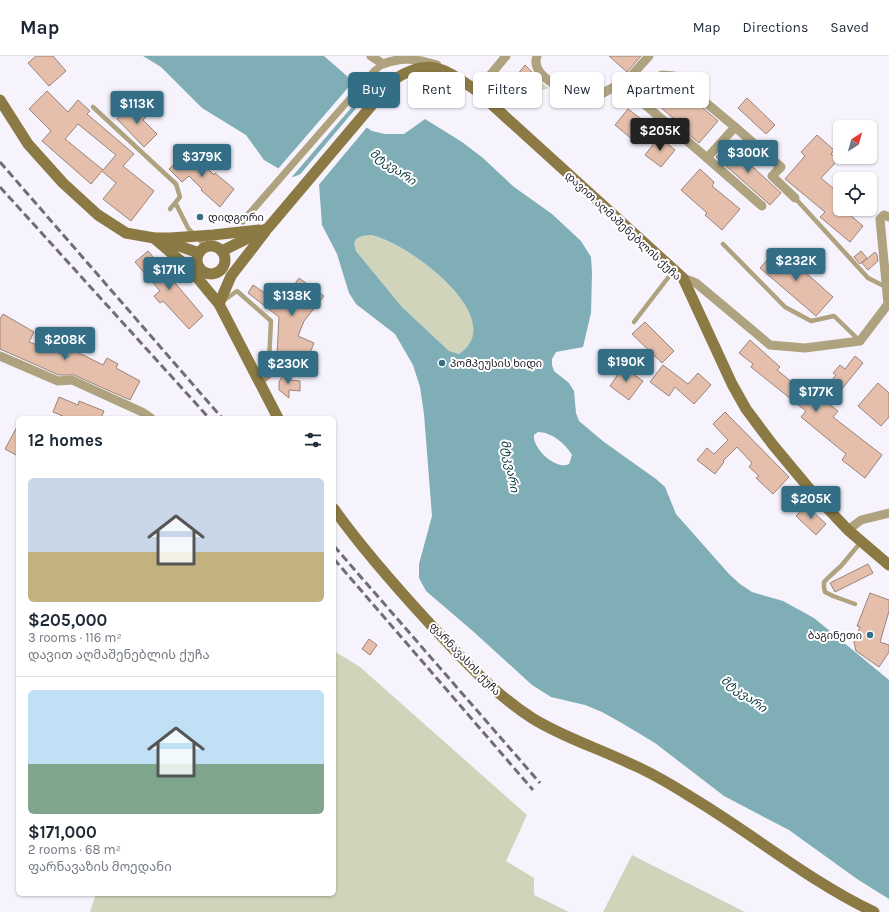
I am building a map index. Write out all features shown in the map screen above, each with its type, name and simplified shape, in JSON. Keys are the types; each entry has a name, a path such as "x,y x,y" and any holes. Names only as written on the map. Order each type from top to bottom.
{"main road":[{"path":"219,304 231,276 271,224 390,84 405,71 410,69 422,65 439,66"},
{"name":"დავით აღმაშენებლის ქუჩა","path":"439,66 473,88"},
{"path":"0,100 28,144 63,183 98,215 126,233 154,238 202,250 215,246 222,251 225,264 217,273 208,274 201,269 197,261 202,250"},
{"name":"დავით აღმაშენებლის ქუჩა","path":"496,108 682,278 732,384 746,409 808,487 848,530 889,565"},
{"path":"154,238 195,237 271,224"},
{"path":"222,251 271,224"},
{"path":"154,238 190,269 219,304 277,416"},
{"path":"217,273 219,304"},
{"name":"ფარნავასის ქუჩა","path":"336,511 391,580 466,662 502,697 532,718 565,735 632,764 707,806 844,898 874,912"}],"street":[{"path":"243,221 374,71 383,64 371,56"},
{"path":"493,72 506,56"},
{"path":"536,56 534,62 537,71 545,79 565,89 588,97 603,93 612,88"},
{"path":"634,72 649,56"},
{"name":"დავით აღმაშენებლის ქუჩა","path":"383,64 393,59 410,57 439,66"},
{"path":"709,105 781,167 772,176 795,198"},
{"path":"649,108 762,206"},
{"path":"708,158 735,127"},
{"path":"682,278 696,283 770,345 805,348 860,341 888,304 880,219 884,215 889,217"},
{"path":"0,356 58,381 72,380 148,416"},
{"path":"848,530 861,520 889,513"}],"lane":[{"path":"93,107 176,184 180,198 170,209"},
{"path":"795,198 868,278 887,288"},
{"path":"176,204 188,228 202,250"},
{"path":"723,244 784,307 810,321 834,316 860,341"},
{"path":"634,322 674,270"},
{"path":"219,304 237,291 270,321 269,361 273,374 259,384"},
{"path":"855,604 825,592 824,587 830,576 863,544"}],"green space":[{"path":"542,83 549,88 542,90"},
{"path":"369,235 385,240 427,265 447,283 463,302 472,321 472,339 459,354 449,351 402,307 356,251 354,244 356,239"},
{"path":"336,652 360,667 527,815 506,861 534,878 534,895 569,912 90,912 95,896 336,896"},
{"path":"632,855 745,912 603,912"}],"water":[{"name":"მტკვარი","path":"143,56 324,56 347,76 348,108 356,108 363,125 372,131 385,134 404,134 425,119 462,142 483,158 514,187 552,214 581,241 591,257 592,273 591,313 583,347 556,352 552,359 554,371 569,383 574,391 576,413 579,421 604,442 665,487 676,514 729,574 740,584 752,592 783,601 814,618 889,680 889,899 857,879 789,830 724,796 655,743 620,722 585,705 551,697 532,685 426,591 419,578 419,564 432,516 424,414 420,387 413,365 395,334 356,304 349,293 337,254 322,225 319,184 304,173 293,177 264,160 246,135 202,108 161,67","holes":["370,235 386,240 427,265 447,283 463,302 472,321 472,339 459,354 449,351 402,307 356,251 354,244 356,239 362,236","538,432 543,432 553,436 566,446 572,455 569,464 558,464 546,457 541,452 534,440 534,435"]}],"pier":[{"path":"348,88 348,108 351,108 291,178 277,170"},
{"path":"356,108 358,108 358,112 365,124 368,126 317,187 304,175 297,178"}],"building":[{"path":"36,56 53,56 66,71 49,86 28,63"},
{"path":"609,56 641,56 627,72"},
{"path":"525,65 532,72 519,72"},
{"path":"47,91 68,112 78,100 90,111 87,114 134,154 123,166 154,191 131,221 103,199 116,183 102,171 91,184 42,141 51,131 29,109","holes":["78,124 116,155 103,170 65,139"]},
{"path":"747,98 775,125 766,134 738,108"},
{"path":"133,103 146,117 143,120 157,134 144,147 117,119"},
{"path":"661,108 703,108 718,121 699,143 686,132 687,130"},
{"path":"628,109 645,122 632,139 615,125"},
{"path":"817,135 833,149 831,154 833,156 833,164 834,164 821,178 833,188 833,216 851,216 863,226 850,242 820,217 825,212 785,179 805,156 801,152"},
{"path":"659,137 675,150 661,167 645,155"},
{"path":"728,144 781,193 770,205 716,157"},
{"path":"188,150 214,175 215,173 234,189 220,207 201,190 202,189 189,176 182,182 169,169"},
{"path":"700,169 714,182 712,186 740,209 722,230 705,215 707,213 681,190"},
{"path":"778,248 833,297 816,316 760,268"},
{"path":"148,251 203,316 189,329 163,301 160,303 154,296 160,291 135,262"},
{"path":"861,251 867,258 860,264 854,257"},
{"path":"875,252 878,261 868,270 862,263"},
{"path":"299,278 324,296 304,321 298,336 314,343 307,360 289,352 288,356 277,355 279,317 248,293 253,285 281,304"},
{"path":"3,314 34,332 29,342 69,357 73,350 103,365 107,358 118,364 116,368 140,381 130,400 74,375 59,375 0,349 0,319"},
{"path":"645,322 674,351 662,363 632,334"},
{"path":"750,340 780,367 777,370 814,400 818,395 838,411 833,417 882,455 865,478 842,460 846,454 801,417 806,411 751,367 753,364 739,353"},
{"path":"855,356 863,363 841,390 831,381 836,375 833,373 840,365 845,369"},
{"path":"663,365 688,384 698,373 711,385 694,404 675,387 669,396 650,382"},
{"path":"623,367 643,381 629,400 610,386"},
{"path":"291,372 290,380 300,381 300,391 289,390 289,398 279,390 279,382 283,375"},
{"path":"878,383 889,393 889,417 881,426 858,406"},
{"path":"59,397 78,405 79,401 104,411 102,416 63,416 53,412"},
{"path":"725,412 789,477 773,494 756,478 759,476 749,467 752,463 737,447 723,461 724,462 715,474 697,460 707,448 714,454 728,440 713,424"},
{"path":"16,429 16,455 5,449"},
{"path":"806,505 826,524 816,535 796,516"},
{"path":"868,564 873,573 835,592 830,583"},
{"name":"ბაგინეთი","path":"870,593 889,600 889,611 880,642 889,645 889,652 879,667 856,651 854,642 860,627 857,626"},
{"path":"369,639 377,645 370,655 362,649"}],"railway":[{"path":"0,162 220,416"},
{"path":"0,187 207,416"},
{"path":"336,548 540,783"},
{"path":"336,561 533,790"}],"place":[{"name":"დიდგორი","path":"200,217"},
{"name":"პომპეუსის ხიდი","path":"442,363"},
{"name":"ბაგინეთი","path":"870,635"}]}
